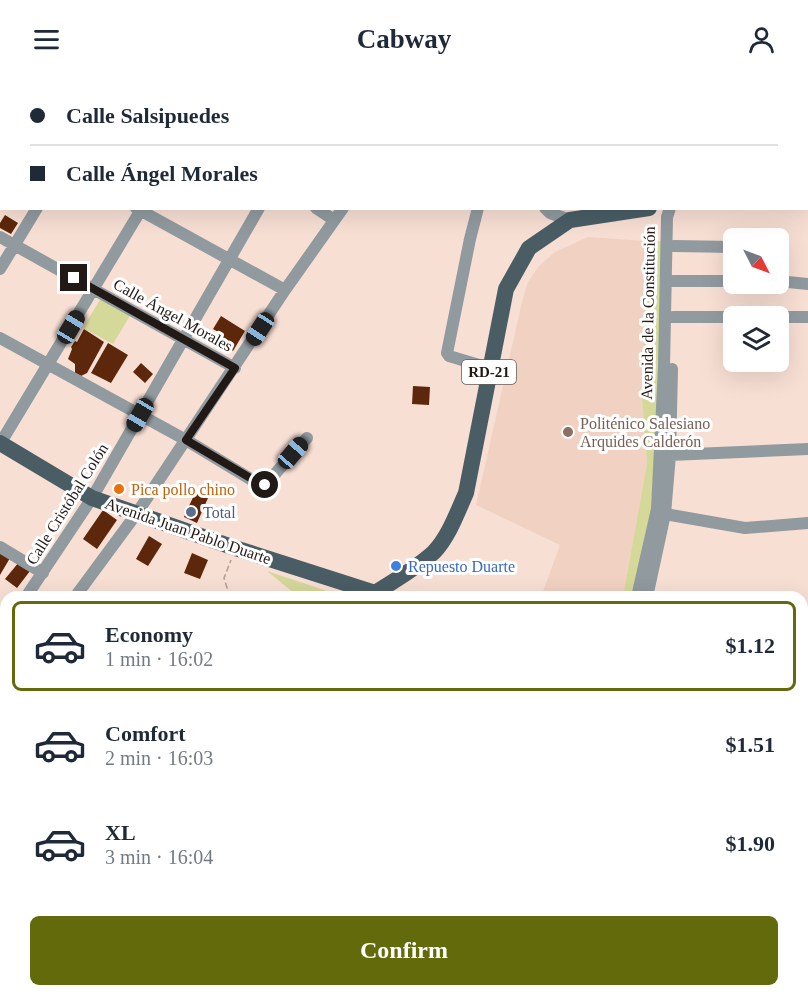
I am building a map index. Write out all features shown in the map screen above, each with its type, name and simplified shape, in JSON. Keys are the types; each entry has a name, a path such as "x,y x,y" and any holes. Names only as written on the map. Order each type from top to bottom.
{"main road":[{"name":"RD-21","path":"386,591 434,551 453,525 466,493 506,289 529,248 570,220 636,210"},
{"name":"Avenida Juan Pablo Duarte","path":"0,443 92,498 235,548 369,591"}],"street":[{"path":"0,269 36,210"},
{"path":"0,443 139,210"},
{"path":"142,210 285,290"},
{"name":"Calle Cristóbal Colón","path":"30,591 92,498 258,210"},
{"path":"319,210 334,220"},
{"path":"79,591 136,513 285,290 342,210"},
{"path":"478,210 465,260 447,354 489,368"},
{"path":"547,210 570,220"},
{"name":"Avenida de la Constitución","path":"638,591 657,509 667,217 670,210"},
{"name":"Avenida de la Constitución","path":"648,591 665,514 670,455 674,246 674,219 672,210"},
{"name":"Calle Ángel Morales","path":"0,237 235,368"},
{"path":"674,246 723,247"},
{"path":"673,281 723,281"},
{"path":"789,282 808,284"},
{"path":"673,317 723,317"},
{"path":"789,317 808,317"},
{"path":"0,338 186,440 264,486 307,438"},
{"path":"670,455 808,449"},
{"path":"665,514 745,528 808,524"},
{"path":"0,548 43,573"}],"path":[{"path":"229,591 224,578 235,548"}],"shaded area":[{"name":"Politénico Salesiano Arquides Calderón","path":"588,237 646,241 642,400 647,463 624,591 543,591 560,545 476,505 528,282 539,266 555,252"}],"green space":[{"path":"646,241 662,241 660,464 638,591 624,591 647,463 642,400"},
{"path":"101,298 131,314 113,344 83,328"},
{"path":"267,571 327,591 292,591"}],"building":[{"path":"5,215 18,223 11,234 0,228"},
{"path":"221,316 245,331 233,351 215,341 220,333 213,329"},
{"path":"84,329 104,342 87,373 81,376 75,373 75,364 68,359 71,347 75,341 77,342"},
{"path":"108,343 128,355 111,383 91,373"},
{"path":"141,363 153,374 145,383 133,372"},
{"path":"413,386 430,387 429,405 412,404"},
{"path":"195,493 208,498 197,523 184,517"},
{"path":"103,510 117,520 97,549 83,539"},
{"path":"149,536 162,544 148,566 136,559"},
{"path":"0,552 10,558 0,575"},
{"path":"192,553 208,560 200,579 184,573"},
{"path":"19,562 30,571 17,588 5,579"}],"place":[{"name":"Politénico Salesiano Arquides Calderón","path":"568,432"},
{"name":"Pica pollo chino","path":"119,489"},
{"name":"Total","path":"191,512"},
{"name":"Repuesto Duarte","path":"396,566"}],"route":[{"path":"74,278 235,368 186,440 265,485"}]}
